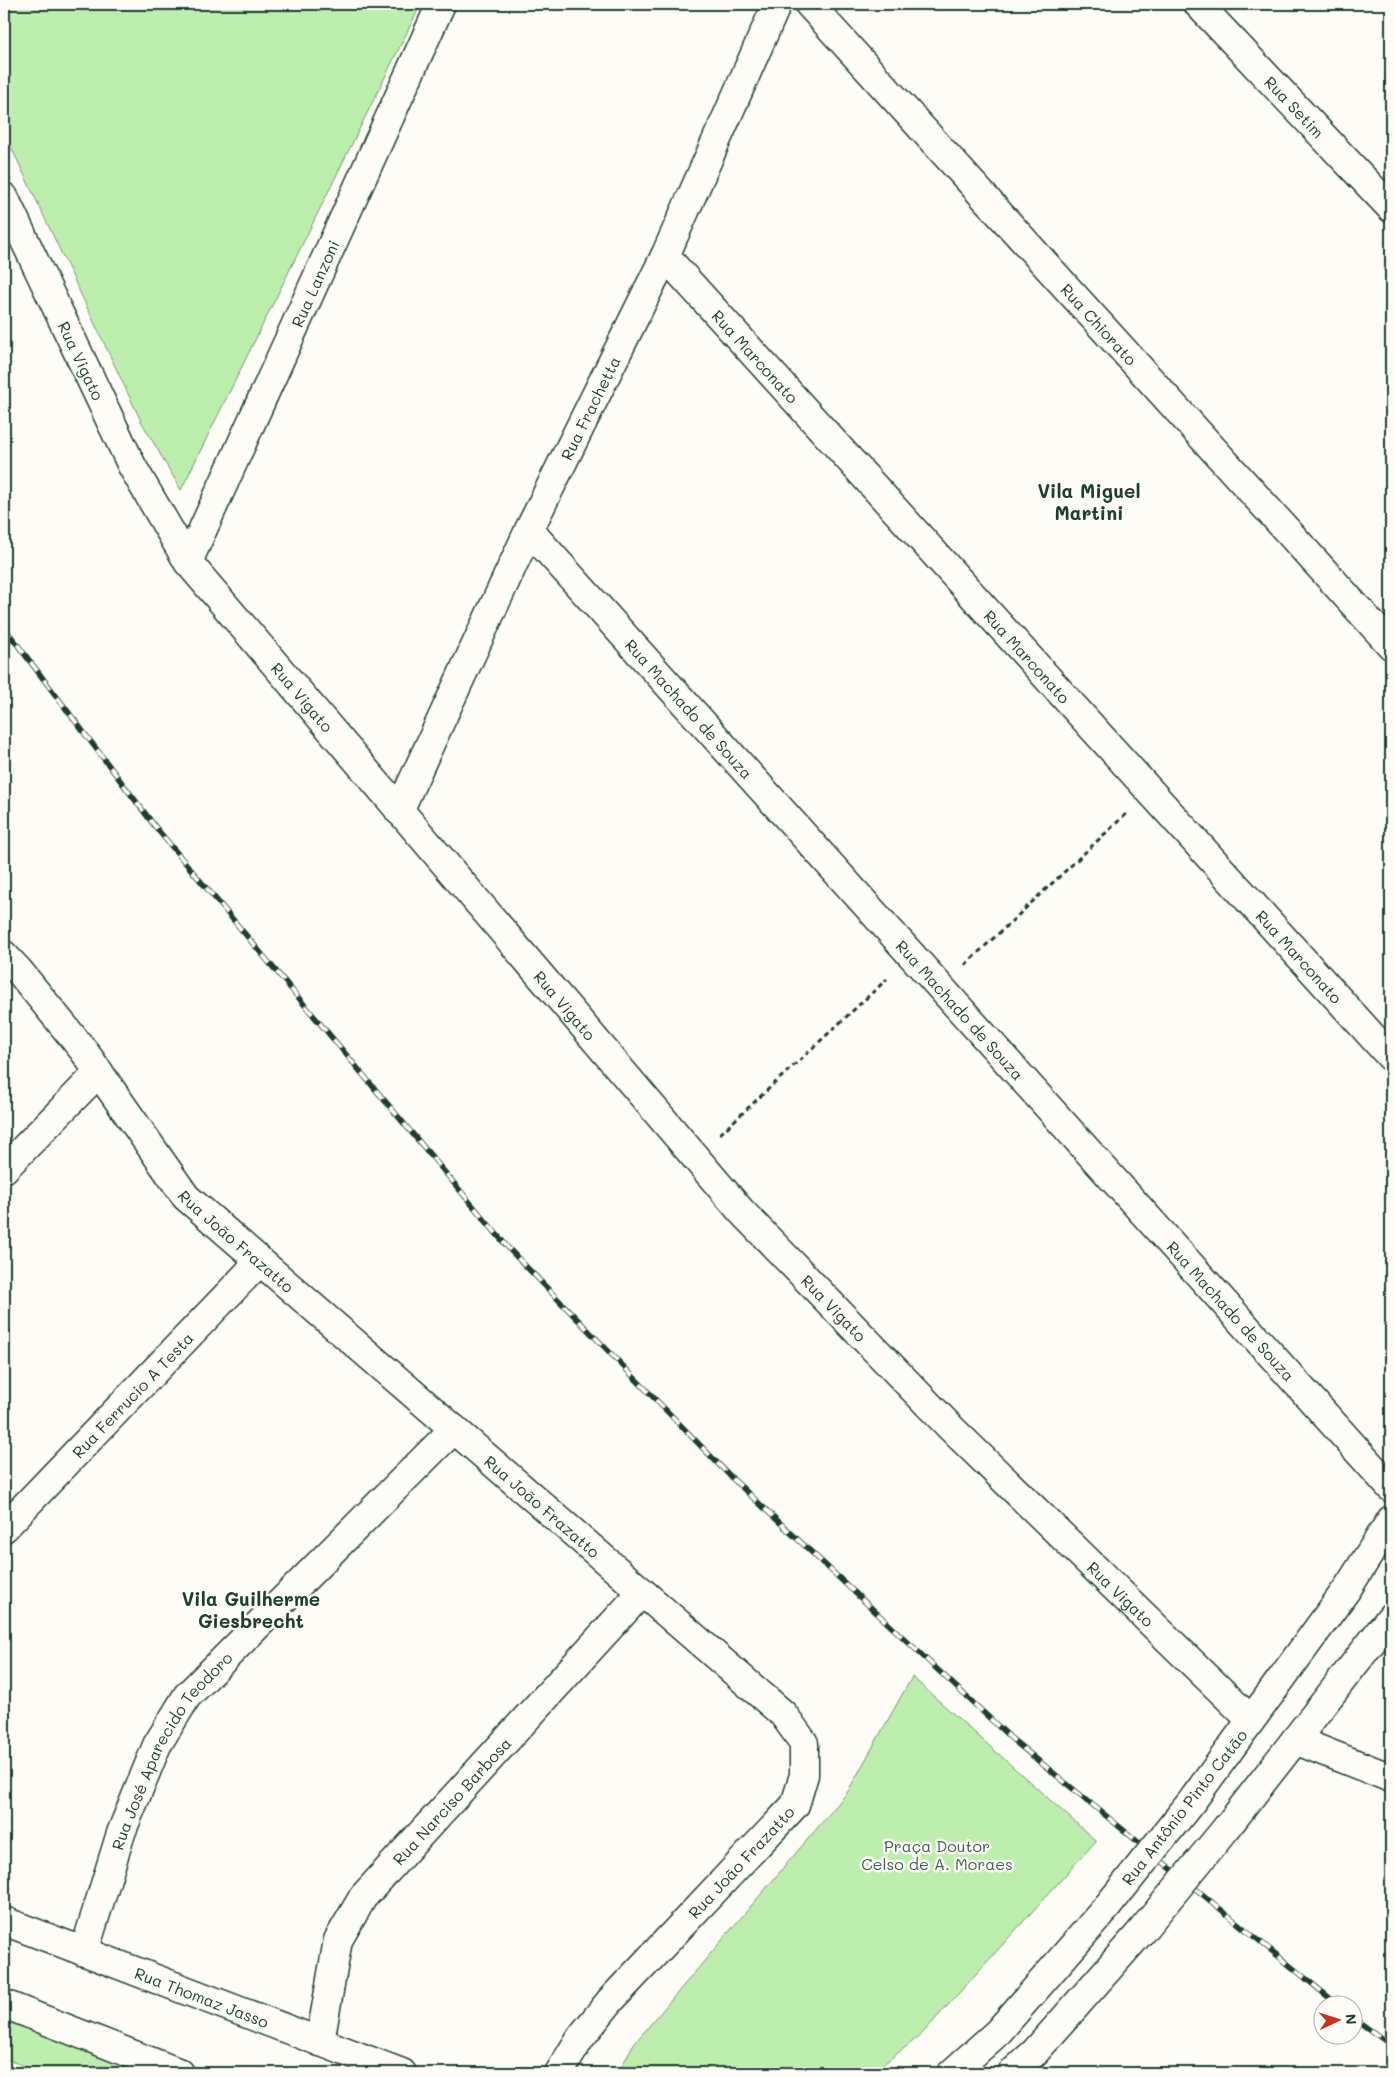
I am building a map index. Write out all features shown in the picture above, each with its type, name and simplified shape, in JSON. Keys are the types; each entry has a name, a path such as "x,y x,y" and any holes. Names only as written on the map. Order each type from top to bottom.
{"street":[{"name":"Rua Lanzoni","path":"188,562 441,4"},
{"name":"Rua Frachetta","path":"399,811 529,530 665,256 777,4"},
{"name":"Rua Chiorato","path":"809,4 1391,645"},
{"name":"Rua Setim","path":"1198,4 1391,208"},
{"name":"Rua Vigato","path":"4,197 132,466 188,562 741,1211 951,1428 1251,1720"},
{"name":"Rua Marconato","path":"665,256 1391,1057"},
{"name":"Rua Machado de Souza","path":"529,530 1391,1488"},
{"name":"Rua João Frazatto","path":"4,955 78,1044 186,1197 783,1714 804,1743 804,1775 795,1805 610,2001 581,2037 559,2073"},
{"path":"4,1169 99,1072"},
{"name":"Rua Ferrucio A Testa","path":"4,1528 260,1262"},
{"name":"Rua José Aparecido Teodoro","path":"84,1952 120,1834 157,1745 187,1696 454,1429"},
{"name":"Rua Antônio Pinto Catão","path":"952,2073 998,2032 1107,1907 1192,1801 1347,1589 1391,1520"},
{"name":"Rua Narciso Barbosa","path":"320,2042 338,1940 363,1897 642,1592"},
{"path":"1012,2073 1035,2052 1140,1933 1228,1826 1391,1618"},
{"path":"1295,1740 1391,1778"},
{"name":"Rua Thomaz Jasso","path":"4,1921 402,2073"},
{"path":"4,2004 180,2073"}],"path":[{"path":"941,988 1151,791"},
{"path":"695,1157 912,956"}],"green space":[{"path":"4,4 421,4 181,490 141,421 4,132"},
{"name":"Praça Doutor Celso de A. Moraes","path":"912,1677 1096,1841 921,2035 872,2073 618,2073 633,2045 847,1793"},
{"path":"4,2017 142,2073 42,2073 4,2058"}],"railway":[{"path":"4,627 157,829 510,1250 733,1479 1013,1740 1325,1994"},
{"path":"1362,2024 1391,2045"}],"district":[{"name":"Vila Miguel Martini","path":"1089,501"},
{"name":"Vila Guilherme Giesbrecht","path":"251,1609"}]}
